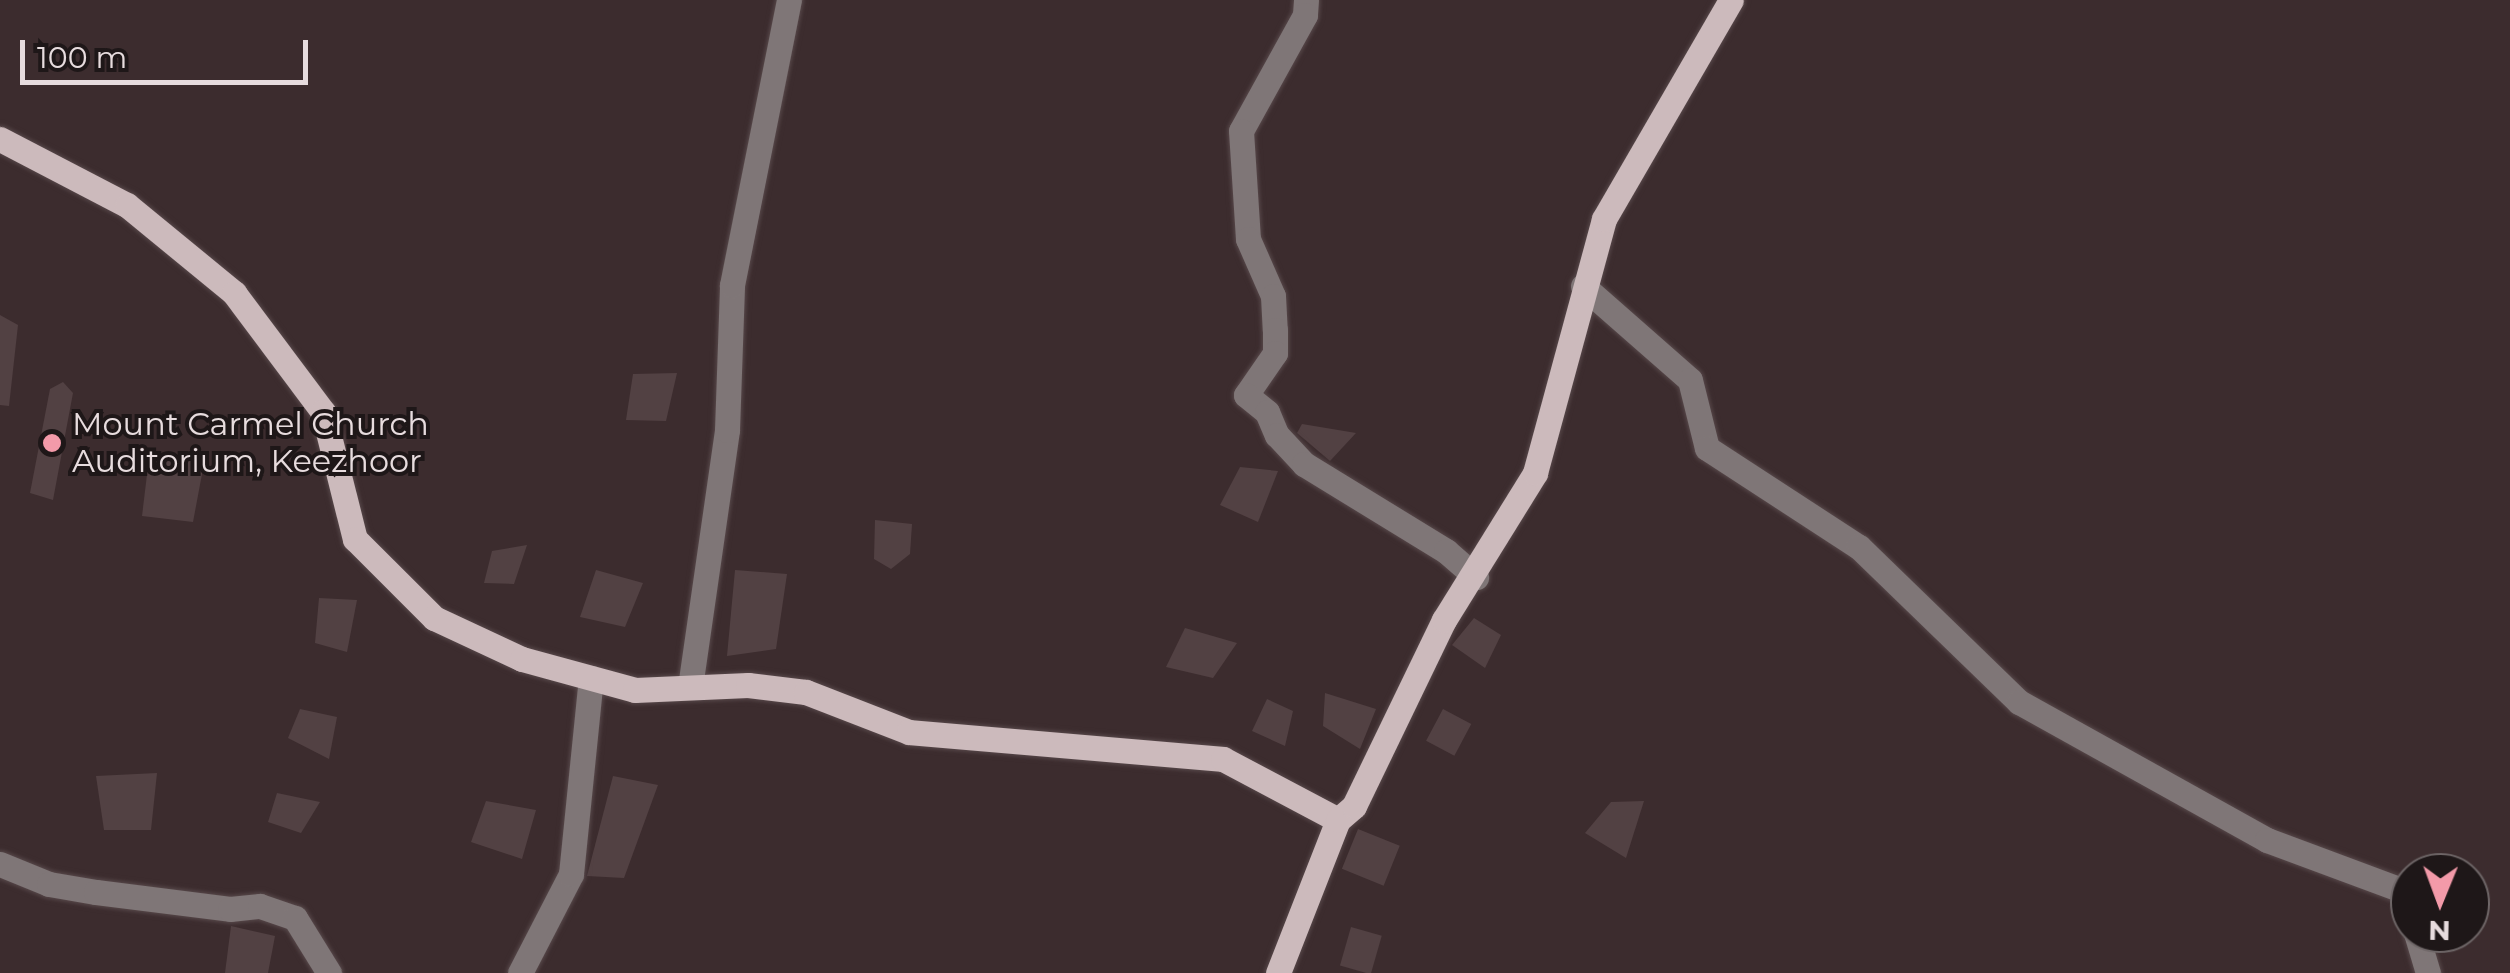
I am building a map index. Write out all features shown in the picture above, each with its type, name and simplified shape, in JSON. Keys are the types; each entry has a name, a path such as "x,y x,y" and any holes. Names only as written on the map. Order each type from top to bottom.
{"main road":[{"path":"1278,973 1338,820 1354,806 1444,620 1476,577 1534,474 1604,219 1731,0"},
{"path":"0,139 127,205 234,293 323,412 355,539 434,618 522,660 636,690 806,692 909,732 1223,759 1338,820"}],"street":[{"path":"690,688 727,430 732,285 789,0"},
{"path":"1306,0 1305,16 1241,130 1248,239 1273,296 1275,330 1275,353 1246,394 1267,412 1276,435 1304,464 1446,551 1476,577"},
{"path":"1583,286 1690,380 1708,448 1860,546 2019,702 2267,840 2390,886"},
{"path":"520,973 571,874 592,678"},
{"path":"0,864 49,884 96,892 230,909 260,906 295,918 328,973"}],"building":[{"path":"0,315 18,325 9,406 0,405"},
{"path":"677,373 666,421 626,420 633,374"},
{"name":"Mount Carmel Church Auditorium, Keezhoor","path":"63,382 73,393 53,500 30,493 50,389"},
{"path":"1302,424 1356,433 1330,461 1297,433"},
{"path":"149,458 205,458 193,522 142,516"},
{"path":"1240,467 1278,471 1258,522 1220,505"},
{"path":"875,520 912,524 910,554 891,569 874,559"},
{"path":"527,545 514,584 484,583 492,551"},
{"path":"596,570 643,583 625,627 580,617"},
{"path":"735,570 787,574 776,649 727,656"},
{"path":"319,598 357,600 347,652 315,643"},
{"path":"1474,618 1501,635 1485,668 1452,645"},
{"path":"1185,628 1237,643 1213,678 1166,667"},
{"path":"1325,693 1376,709 1360,749 1323,726"},
{"path":"1267,699 1293,711 1285,746 1252,731"},
{"path":"300,709 337,717 329,759 288,738"},
{"path":"1443,709 1471,724 1454,756 1426,741"},
{"path":"157,773 151,830 104,830 96,776"},
{"path":"613,776 658,785 624,878 587,876"},
{"path":"277,793 320,802 301,833 268,822"},
{"path":"486,801 536,810 522,859 471,842"},
{"path":"1644,801 1626,858 1585,833 1611,802"},
{"path":"1358,829 1400,846 1384,886 1342,869"},
{"path":"231,926 275,936 268,973 225,973"},
{"path":"1351,927 1382,936 1371,973 1340,965"}],"place":[{"name":"Mount Carmel Church Auditorium, Keezhoor","path":"52,443"}]}
